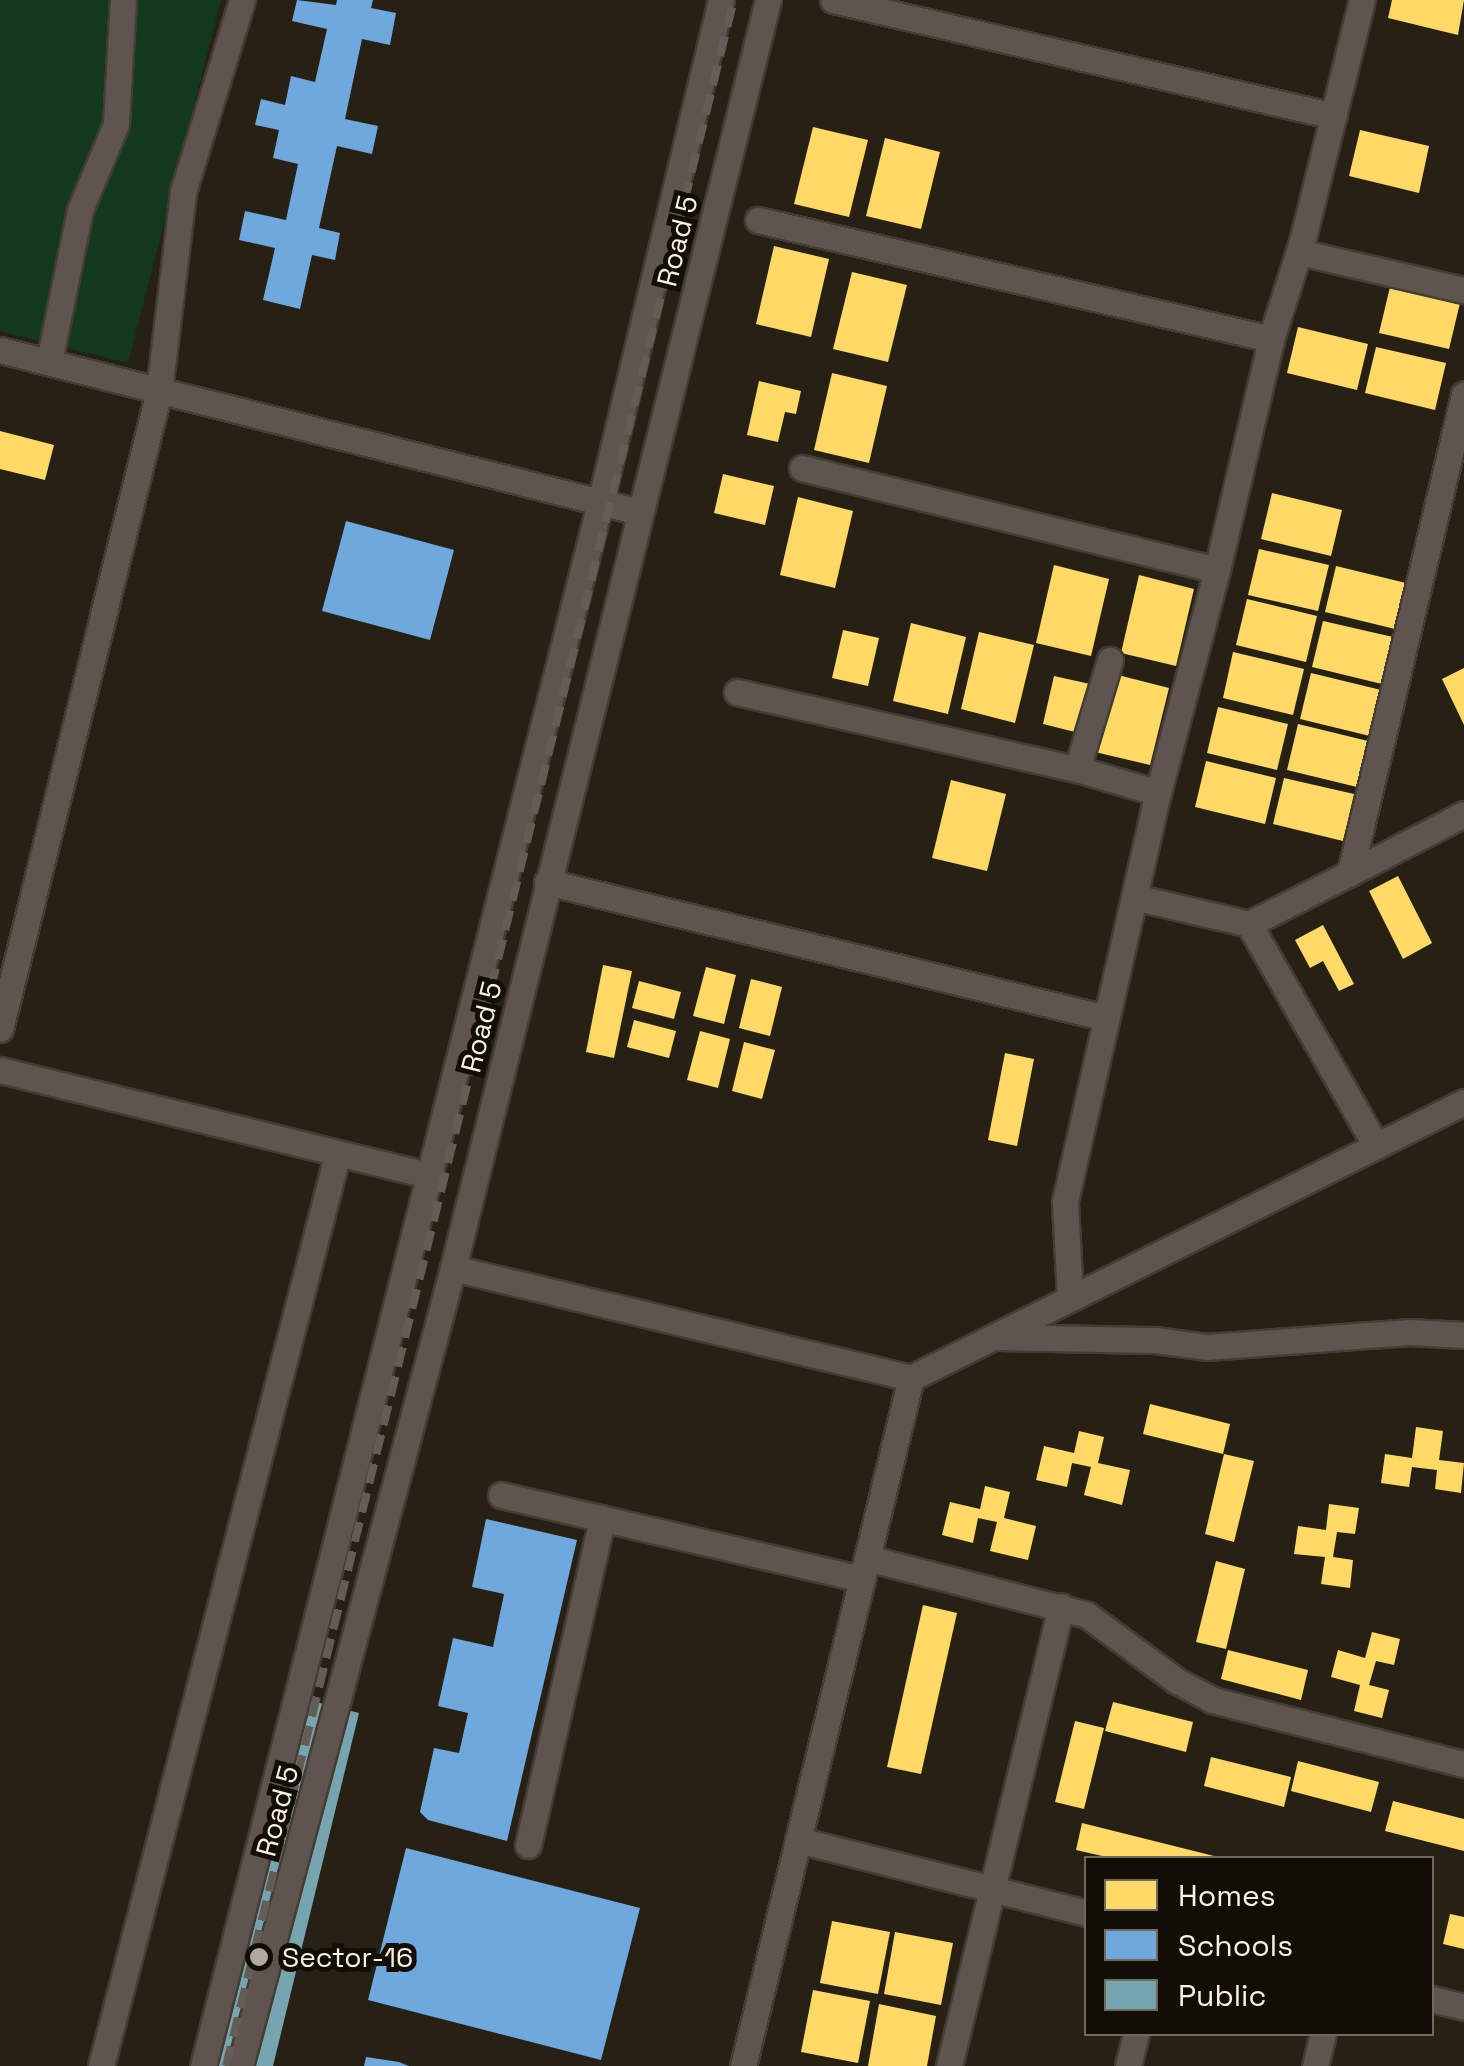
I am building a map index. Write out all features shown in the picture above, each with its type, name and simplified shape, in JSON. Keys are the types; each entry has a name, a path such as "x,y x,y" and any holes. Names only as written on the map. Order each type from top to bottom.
{"street":[{"path":"48,362 80,210 116,124 123,0"},
{"path":"0,1029 159,391 183,192 242,0"},
{"name":"Road 5","path":"203,2066 601,499 721,0"},
{"name":"Road 5","path":"240,2066 452,1268 768,0"},
{"path":"833,0 1334,116"},
{"path":"1070,1298 1065,1201 1106,1018 1271,340 1299,252 1362,0"},
{"path":"758,220 1271,340"},
{"path":"1299,252 1464,290"},
{"path":"0,350 601,499 640,512"},
{"path":"1350,873 1464,394"},
{"path":"802,468 1217,570"},
{"path":"1077,768 1110,660"},
{"path":"737,692 1077,768 1158,793"},
{"path":"1134,897 1249,924 1464,814"},
{"path":"548,882 1106,1018"},
{"path":"1249,924 1376,1146"},
{"path":"0,1070 430,1176"},
{"path":"452,1268 911,1378 1464,1102"},
{"path":"101,2066 337,1156"},
{"path":"993,1337 1155,1340 1207,1347 1409,1332 1464,1335"},
{"path":"743,2066 911,1378"},
{"path":"502,1494 602,1518 1060,1606 1106,1627 1177,1681 1212,1700 1464,1764"},
{"path":"528,1845 602,1518"},
{"path":"950,2066 996,1888 1060,1606"},
{"path":"798,1840 1084,1913"},
{"path":"1434,2000 1464,2007"},
{"path":"1128,2066 1136,2036"},
{"path":"1315,2066 1322,2036"}],"green space":[{"path":"0,0 221,0 128,363 0,331"}],"building: Homes":[{"path":"1392,0 1464,0 1458,35 1388,18"},
{"path":"813,127 868,140 849,217 794,204"},
{"path":"1360,130 1429,146 1419,193 1349,176"},
{"path":"885,138 940,152 921,229 866,216"},
{"path":"774,246 829,259 811,337 756,324"},
{"path":"852,272 907,285 888,362 833,349"},
{"path":"1390,287 1460,303 1449,349 1379,333"},
{"path":"1298,327 1368,344 1357,390 1287,373"},
{"path":"1376,347 1446,363 1435,410 1365,393"},
{"path":"832,373 887,386 869,463 814,450"},
{"path":"759,381 801,391 796,414 785,412 778,442 747,435"},
{"path":"0,431 54,445 45,480 0,469"},
{"path":"723,474 774,486 765,525 714,513"},
{"path":"1272,493 1342,510 1331,556 1261,539"},
{"path":"798,497 853,511 835,588 780,575"},
{"path":"1259,549 1329,565 1318,611 1248,595"},
{"path":"1054,565 1109,579 1091,656 1036,643"},
{"path":"1336,566 1406,583 1395,629 1325,612"},
{"path":"1139,575 1194,589 1176,666 1121,653"},
{"path":"1247,599 1317,616 1306,662 1236,645"},
{"path":"1323,621 1393,637 1382,684 1312,667"},
{"path":"911,623 966,637 948,714 893,701"},
{"path":"843,630 879,638 868,686 832,678"},
{"path":"979,632 1034,645 1015,723 961,709"},
{"path":"1233,652 1304,669 1293,715 1223,698"},
{"path":"1464,668 1464,725 1442,679"},
{"path":"1311,673 1381,690 1370,736 1300,719"},
{"path":"1114,674 1169,688 1150,765 1095,752"},
{"path":"1054,676 1090,684 1079,733 1043,724"},
{"path":"1218,707 1288,724 1277,770 1207,753"},
{"path":"1298,724 1368,741 1357,787 1287,770"},
{"path":"1206,761 1276,778 1265,824 1195,807"},
{"path":"1284,778 1354,794 1343,841 1273,824"},
{"path":"951,780 1006,794 987,871 932,858"},
{"path":"1398,876 1432,943 1403,959 1369,891"},
{"path":"1323,925 1354,984 1339,991 1323,961 1310,968 1295,940"},
{"path":"603,965 632,971 614,1058 586,1052"},
{"path":"706,967 736,975 724,1024 693,1016"},
{"path":"751,979 782,987 770,1036 739,1028"},
{"path":"639,981 681,992 674,1019 632,1008"},
{"path":"634,1020 676,1031 669,1058 627,1047"},
{"path":"700,1031 730,1039 718,1088 687,1080"},
{"path":"744,1042 775,1050 762,1099 732,1091"},
{"path":"1005,1053 1034,1059 1017,1146 988,1140"},
{"path":"1150,1404 1230,1424 1223,1454 1143,1434"},
{"path":"1416,1427 1443,1431 1439,1460 1464,1463 1461,1493 1435,1489 1437,1470 1412,1467 1409,1487 1381,1483 1385,1454 1412,1458"},
{"path":"1079,1431 1104,1437 1098,1463 1130,1470 1122,1505 1084,1495 1091,1467 1072,1463 1067,1487 1036,1480 1044,1446 1074,1453"},
{"path":"1224,1454 1254,1461 1234,1542 1205,1534"},
{"path":"985,1486 1010,1492 1004,1518 1036,1526 1028,1560 990,1551 997,1522 978,1518 973,1543 942,1535 950,1502 980,1509"},
{"path":"1329,1504 1359,1508 1355,1534 1337,1532 1333,1557 1353,1560 1350,1588 1321,1584 1325,1557 1294,1554 1298,1526 1326,1530"},
{"path":"1216,1561 1245,1569 1226,1649 1196,1642"},
{"path":"923,1605 957,1613 921,1774 887,1767"},
{"path":"1372,1632 1400,1639 1394,1665 1376,1661 1369,1685 1389,1690 1382,1718 1354,1711 1360,1685 1331,1677 1338,1650 1365,1658"},
{"path":"1228,1650 1308,1670 1301,1700 1221,1679"},
{"path":"1113,1702 1193,1722 1186,1752 1105,1731"},
{"path":"1075,1721 1104,1728 1084,1809 1055,1802"},
{"path":"1211,1757 1291,1777 1284,1807 1204,1786"},
{"path":"1298,1761 1379,1782 1371,1812 1291,1791"},
{"path":"1393,1801 1464,1819 1464,1851 1385,1831"},
{"path":"1082,1823 1214,1856 1102,1856 1076,1850"},
{"path":"1450,1914 1464,1917 1464,1949 1443,1944"},
{"path":"832,1921 890,1932 878,1994 820,1983"},
{"path":"895,1932 953,1943 941,2005 884,1994"},
{"path":"813,1990 870,2001 858,2063 801,2052"},
{"path":"879,2004 936,2016 927,2066 868,2066"}],"building: Schools":[{"path":"297,0 336,5 337,0 373,0 371,8 396,13 390,45 362,39 345,119 378,126 372,154 337,146 319,228 340,233 335,260 312,255 300,309 263,300 275,248 239,240 245,211 286,220 298,164 273,158 279,130 255,125 261,99 285,105 291,76 315,82 327,29 292,21"},
{"path":"346,521 454,550 430,640 322,611"},
{"path":"486,1519 577,1540 507,1841 428,1820 420,1812 434,1748 459,1753 468,1713 438,1706 453,1638 493,1647 504,1594 472,1587"},
{"path":"406,1848 640,1908 601,2060 368,2000"},
{"path":"366,2057 399,2062 409,2066 364,2066"}],"building: Public":[{"path":"284,1694 359,1713 273,2066 194,2066"}],"railway":[{"path":"226,2066 734,0"}],"place":[{"name":"Sector-16","path":"259,1957"}]}
